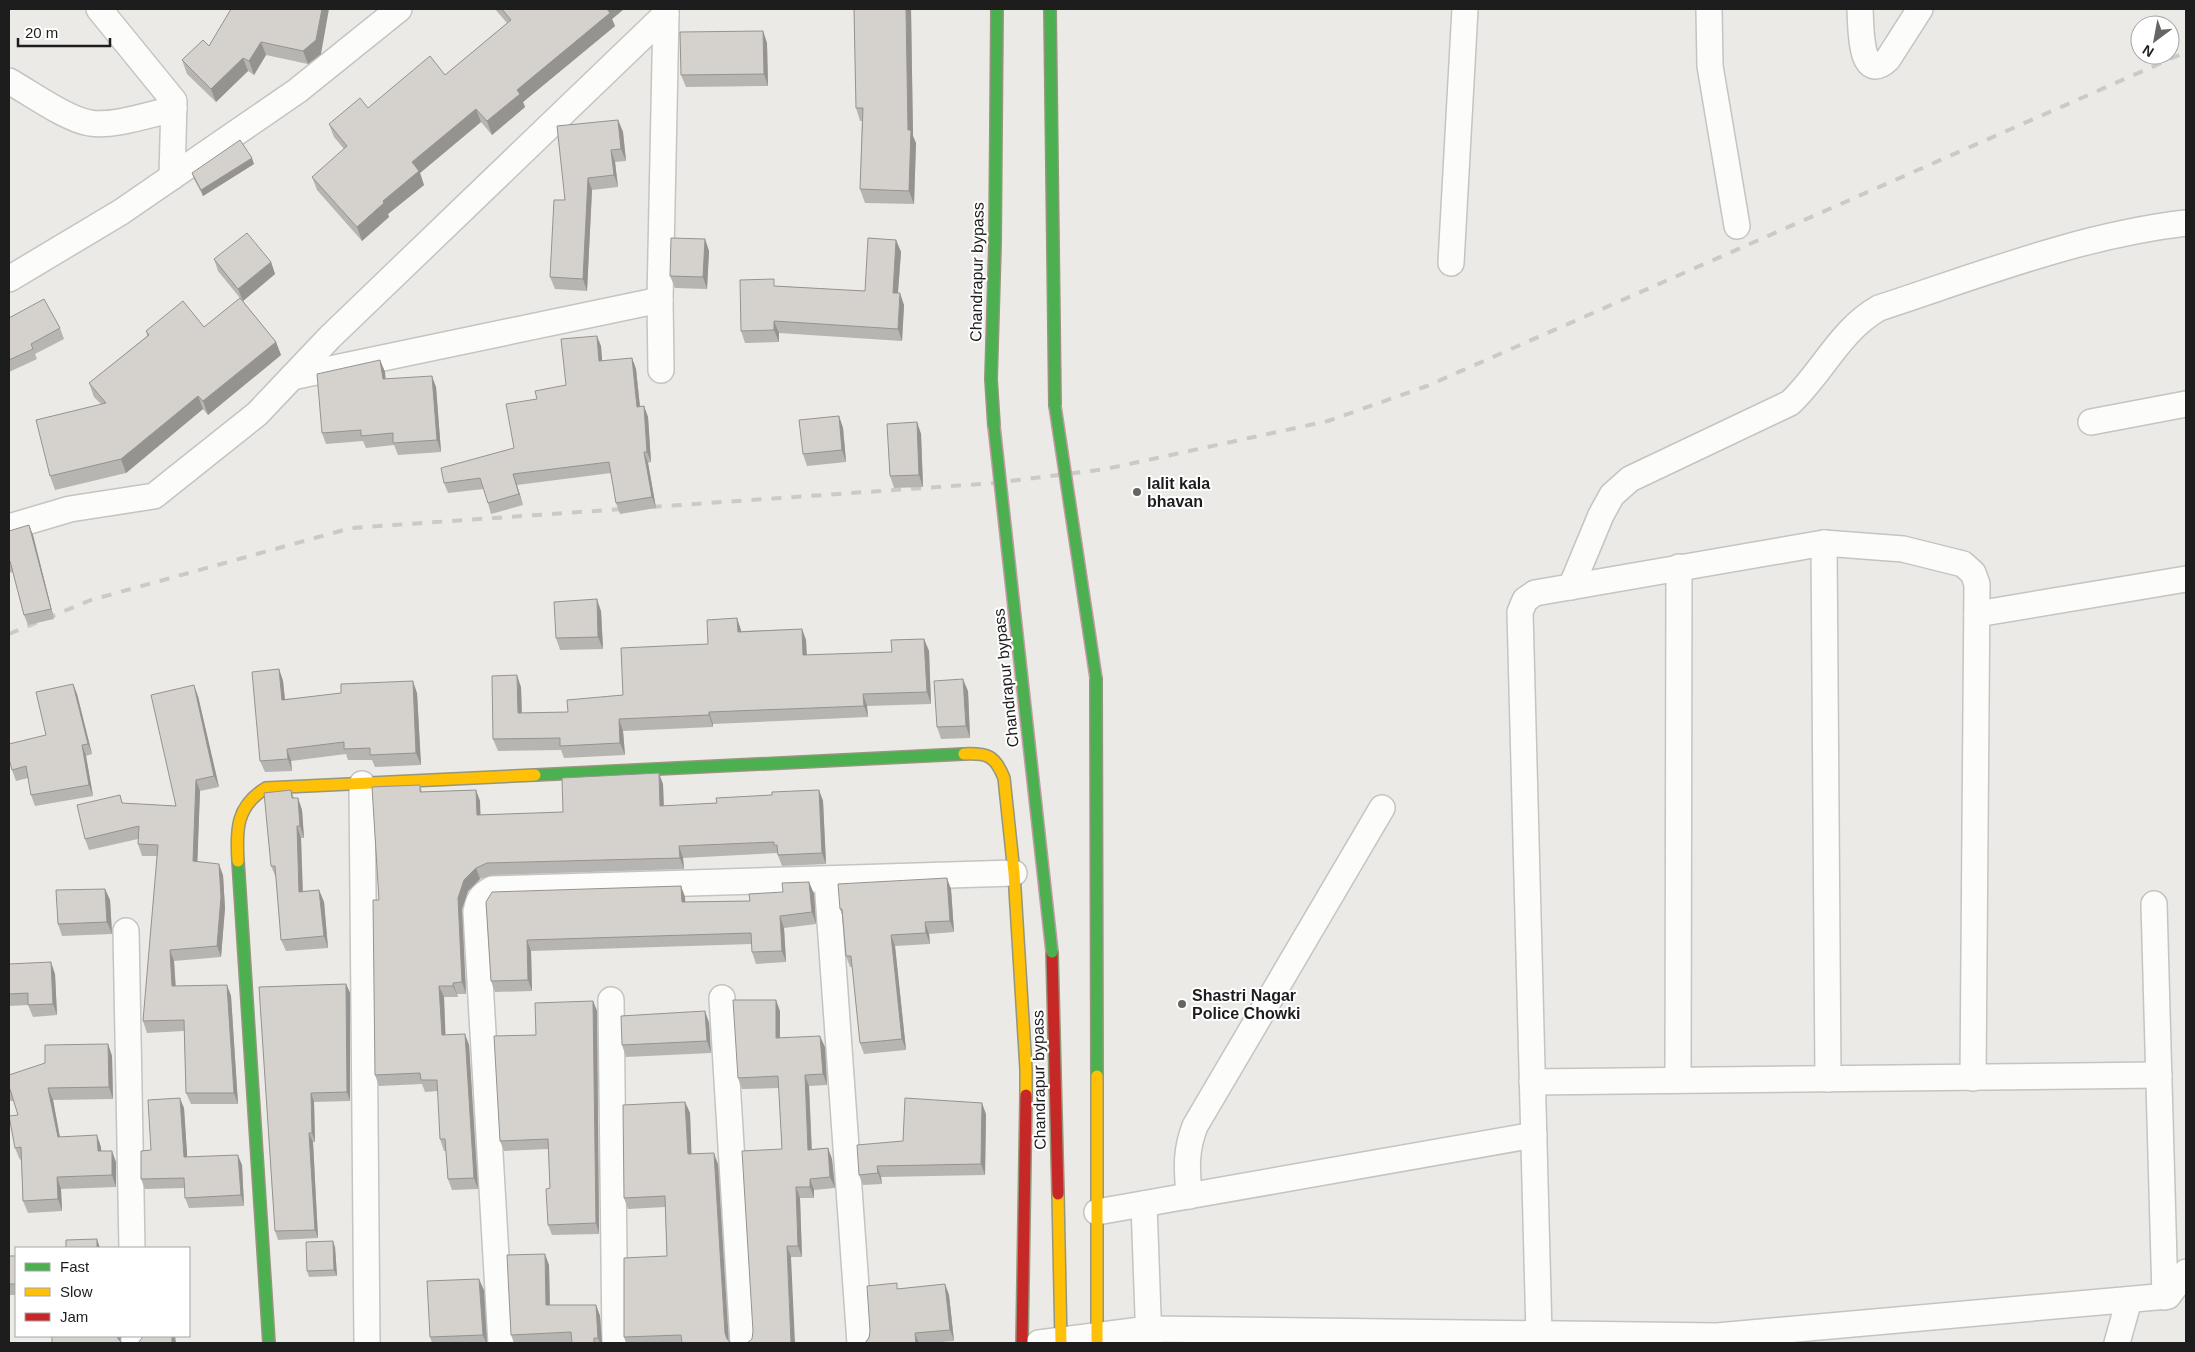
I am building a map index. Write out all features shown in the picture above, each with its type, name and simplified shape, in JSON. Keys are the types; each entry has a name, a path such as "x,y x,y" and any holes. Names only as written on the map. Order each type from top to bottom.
{"main road":[{"name":"Chandrapur bypass","path":"997,9 995,244 991,379 994,426 1052,952 1053,1342"},
{"path":"1050,9 1055,406 1096,678 1097,1340"},
{"path":"268,1343 236,832 247,804 253,795 266,788 982,753 993,757 1000,765 1004,778 1014,874 1026,1069 1022,1343"}],"street":[{"path":"100,9 174,101 172,177"},
{"path":"9,279 122,212 297,91 399,9"},
{"path":"1451,263 1465,9"},
{"path":"1709,9 1710,66 1737,226"},
{"path":"1860,9 1863,52 1867,61 1874,66 1882,64 1888,59 1920,9"},
{"path":"661,370 660,300 666,11"},
{"path":"9,527 70,509 154,496 257,414 386,283 666,11"},
{"path":"9,81 77,120 91,123 108,123 174,109"},
{"path":"1571,587 1601,515 1612,495 1630,479 1790,403 1804,389 1848,332 1864,317 1879,308 2051,251 2154,227 2186,223"},
{"path":"292,377 660,300"},
{"path":"2091,422 2186,404"},
{"path":"1824,543 1828,1079"},
{"path":"1539,1334 1520,612 1525,600 1535,593 1824,543 1903,549 1963,564 1973,573 1977,584 1977,614 1973,1078"},
{"path":"1678,1080 1679,567"},
{"path":"1977,614 2186,579"},
{"path":"362,784 367,1343"},
{"path":"1189,1196 1186,1159 1188,1143 1195,1126 1382,808"},
{"path":"501,1343 476,912 478,902 483,894 492,889 1014,874"},
{"path":"826,880 860,1343"},
{"path":"2154,904 2165,1297"},
{"path":"126,931 132,1247"},
{"path":"722,998 743,1343"},
{"path":"611,1000 615,1343"},
{"path":"1532,1082 2159,1076"},
{"path":"1097,1212 1534,1135"},
{"path":"1144,1204 1149,1336"},
{"path":"1053,1342 1149,1336 1539,1334 1608,1339 1717,1336 2165,1297 2168,1296 2186,1272"},
{"path":"2117,1343 2129,1300"}],"building":[{"path":"231,9 322,9 316,40 303,51 261,42 249,61 243,58 211,89 182,60 203,40 209,46"},
{"path":"502,9 607,9 610,13 517,90 520,94 487,121 476,109 412,162 419,171 383,201 384,203 357,227 312,177 347,146 329,124 360,98 368,108 430,56 445,75 511,20"},
{"path":"854,9 906,9 908,130 911,130 909,191 860,189 863,108 856,108"},
{"path":"763,31 764,74 681,75 680,32"},
{"path":"618,120 621,149 611,150 614,175 588,178 583,279 550,277 554,200 565,200 557,126"},
{"path":"240,140 252,158 201,190 192,173"},
{"path":"247,233 271,262 238,289 214,259"},
{"path":"671,238 705,239 703,277 670,276"},
{"path":"868,238 896,240 893,293 900,293 898,329 774,321 774,330 741,331 740,280 774,279 774,286 865,291"},
{"path":"240,298 276,342 203,401 198,396 121,459 50,476 36,420 106,403 89,383 149,335 146,331 183,301 204,327"},
{"path":"44,299 60,328 31,344 33,349 9,360 9,318"},
{"path":"597,336 599,361 632,358 637,407 644,406 647,452 644,452 652,497 616,503 609,462 513,474 519,494 488,503 480,478 444,483 441,468 514,448 506,404 537,399 535,391 566,385 561,339"},
{"path":"380,360 383,379 432,376 437,440 393,443 393,433 361,436 361,430 322,433 317,374"},
{"path":"839,416 842,450 803,454 799,420"},
{"path":"917,422 919,475 890,476 887,424"},
{"path":"29,525 51,609 24,615 9,562 9,531"},
{"path":"597,599 598,637 556,638 554,602"},
{"path":"737,618 738,632 802,629 803,655 892,652 891,640 924,639 927,692 863,694 864,706 709,712 709,715 619,719 620,743 560,746 560,738 493,739 492,676 517,675 518,713 568,712 567,700 623,695 621,648 708,644 707,620"},
{"path":"279,669 282,700 341,693 341,684 413,681 416,753 370,755 370,748 344,749 344,742 287,749 288,759 260,761 252,672"},
{"path":"963,679 966,726 937,727 934,681"},
{"path":"73,684 88,744 82,745 89,785 31,795 26,766 12,770 9,759 9,744 46,735 36,692"},
{"path":"194,685 214,776 196,780 193,861 219,864 221,897 217,946 170,950 172,986 227,985 234,1093 186,1093 184,1020 143,1021 158,845 138,844 139,826 85,839 77,805 120,795 122,803 176,806 151,695"},
{"path":"659,773 660,806 717,803 716,798 772,795 772,792 819,790 822,853 778,855 777,845 774,845 774,842 679,846 680,858 487,863 476,868 464,880 458,898 462,982 453,983 453,986 439,986 442,1035 465,1034 474,1178 448,1179 445,1139 440,1139 437,1080 421,1080 420,1073 375,1075 373,900 379,900 372,787 420,785 420,792 476,790 477,815 563,812 562,778"},
{"path":"291,790 292,798 298,798 300,826 297,826 299,892 319,890 324,936 281,940 275,866 271,866 264,793"},
{"path":"947,878 950,921 925,922 926,933 891,935 902,1039 860,1043 851,956 846,956 838,884"},
{"path":"809,882 812,912 780,916 782,951 752,952 751,933 527,940 528,980 491,981 486,902 492,892 681,886 682,902 750,901 749,894 783,892 782,883"},
{"path":"105,889 107,922 58,924 56,890"},
{"path":"51,962 53,1004 28,1005 28,993 9,994 9,964"},
{"path":"346,984 347,1092 311,1093 312,1133 309,1133 315,1230 275,1231 259,987"},
{"path":"733,1000 776,1000 776,1038 820,1036 823,1074 805,1075 808,1150 828,1148 830,1177 810,1179 810,1187 796,1187 798,1246 787,1246 791,1343 747,1343 752,1339 753,1331 742,1151 782,1149 778,1076 738,1078"},
{"path":"593,1001 596,1223 548,1225 546,1189 550,1188 548,1139 500,1141 494,1036 536,1035 535,1003"},
{"path":"705,1011 707,1041 622,1045 621,1016"},
{"path":"108,1044 109,1087 48,1088 58,1137 97,1135 98,1151 112,1151 112,1175 57,1177 58,1199 23,1201 21,1147 15,1148 9,1116 18,1115 9,1089 9,1075 45,1063 45,1045"},
{"path":"180,1098 184,1157 238,1155 241,1195 185,1198 184,1178 141,1179 141,1151 151,1150 148,1100"},
{"path":"905,1098 982,1103 981,1164 877,1166 878,1173 859,1175 857,1145 903,1141"},
{"path":"685,1102 688,1154 714,1153 725,1333 731,1343 682,1343 681,1335 624,1337 624,1258 667,1256 665,1196 624,1198 623,1105"},
{"path":"97,1239 97,1247 66,1247 66,1240"},
{"path":"333,1241 334,1270 307,1271 306,1242"},
{"path":"545,1254 546,1305 596,1305 598,1338 594,1338 594,1343 572,1343 571,1332 511,1335 507,1255"},
{"path":"9,1256 15,1256 15,1284 9,1284"},
{"path":"479,1279 483,1335 430,1337 427,1281"},
{"path":"897,1283 897,1289 945,1284 950,1330 915,1333 916,1343 865,1343 869,1338 870,1331 867,1286"},
{"path":"52,1337 117,1337 122,1343 52,1343"},
{"path":"142,1337 172,1337 172,1343 138,1343"}],"railway":[{"path":"9,634 91,600 351,528 995,483 1106,469 1328,421 1427,386 2186,52"}],"traffic: fast":[{"path":"994,426 991,379 995,244 997,9"},
{"path":"1050,9 1055,406"},
{"path":"1055,406 1096,678"},
{"path":"994,426 1052,952"},
{"path":"1096,678 1097,1076"},
{"path":"535,775 964,754"},
{"path":"238,861 269,1343"}],"traffic: slow":[{"path":"964,754 979,754 989,757 997,764 1004,778 1014,873 1026,1095"},
{"path":"238,861 237,839 243,811 256,795 266,788 535,775"},
{"path":"1097,1076 1097,1343"},
{"path":"1058,1194 1061,1343"}],"traffic: jam":[{"path":"1052,952 1058,1194"},
{"path":"1022,1343 1026,1095"}],"place":[{"name":"lalit kala bhavan","path":"1137,492"},
{"name":"Shastri Nagar Police Chowki","path":"1182,1004"}]}
